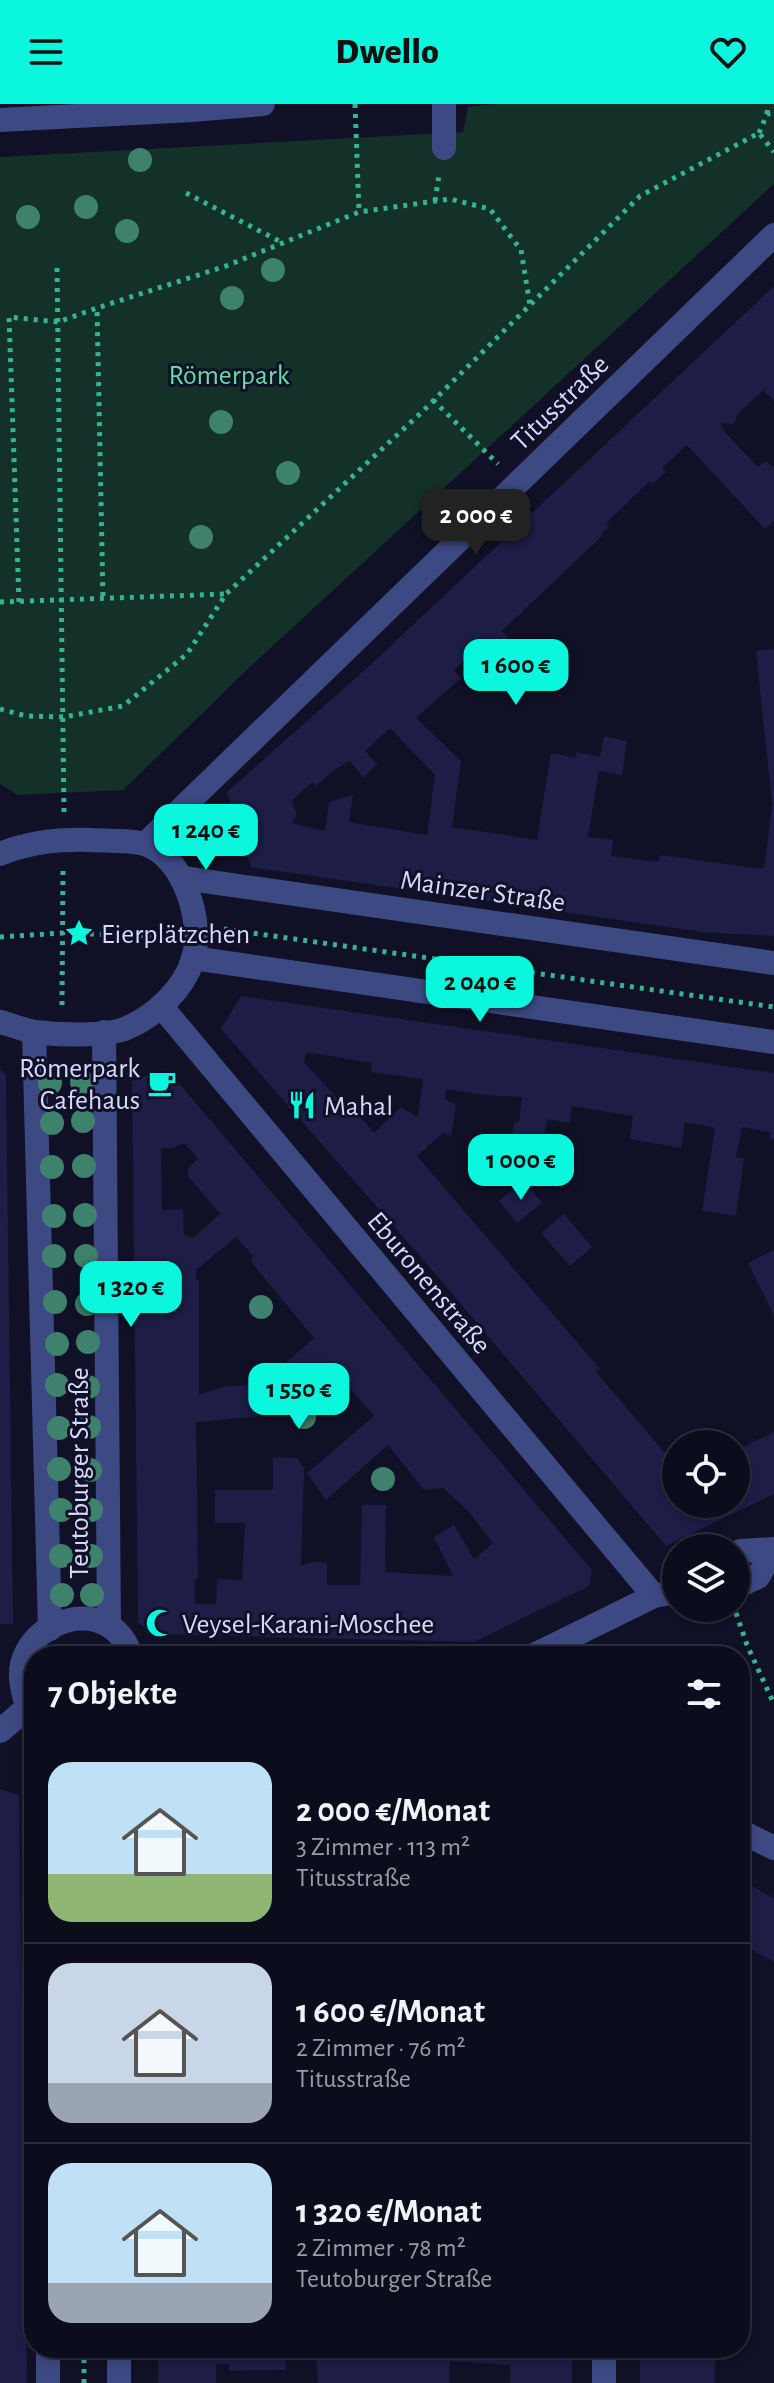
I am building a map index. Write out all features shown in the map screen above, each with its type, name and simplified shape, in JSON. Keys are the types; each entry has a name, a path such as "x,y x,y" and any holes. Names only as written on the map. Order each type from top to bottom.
{"street":[{"path":"0,120 154,108 263,104"},
{"path":"444,104 444,148"},
{"name":"Titusstraße","path":"145,844 774,235"},
{"path":"0,854 19,846 64,839 145,844 165,856 183,878 196,925 193,958 181,983 161,1006 126,1028 104,1032 34,1032 0,1022"},
{"name":"Mainzer Straße","path":"183,878 774,963"},
{"path":"193,958 774,1042"},
{"name":"Eburonenstraße","path":"161,1006 662,1590"},
{"name":"Teutoburger Straße","path":"34,1032 50,1629"},
{"name":"Teutoburger Straße","path":"104,1032 109,1626"},
{"path":"750,1550 774,1549 758,1577 750,1581"},
{"path":"553,1646 662,1595"},
{"path":"27,1646 62,1621 79,1618 109,1626 128,1646"},
{"path":"0,1731 21,1701 20,1676 12,1657"},
{"path":"750,1836 774,1848"},
{"path":"48,2358 48,2383"},
{"path":"119,2358 119,2383"},
{"path":"604,2358 604,2383"}],"path":[{"path":"355,104 359,212"},
{"path":"0,709 26,716 64,717 123,706 187,654 226,594 433,400 640,196 759,133 771,113 768,104"},
{"path":"759,133 774,152"},
{"path":"186,193 283,243"},
{"path":"0,316 58,322 226,266 359,212 450,199 490,209 521,250 530,305"},
{"path":"0,937 62,933 64,717 57,268"},
{"path":"97,308 103,599"},
{"path":"9,317 19,602"},
{"path":"433,400 518,483"},
{"path":"0,602 226,594"},
{"path":"569,1013 576,934"},
{"path":"739,1622 747,1646"},
{"path":"750,1652 774,1704"},
{"path":"84,2358 84,2383"}],"green space":[{"name":"Römerpark","path":"496,104 774,104 774,184 250,667 123,790 18,795 0,784 0,157 463,132 468,107"}],"building":[{"path":"774,286 774,401 763,390 738,414 734,424 720,423 758,467 766,461 772,467 774,465 774,521 765,529 687,445 662,468 666,472 653,484 650,481 606,523 609,526 602,536 502,631 512,643 490,665 476,650 454,670 461,678 416,718 461,761 452,827 537,840 551,753 576,758 576,752 600,757 604,736 627,741 622,775 599,771 588,837 613,840 611,856 659,862 660,855 764,869 774,805 774,936 702,932 251,867 227,792 368,667","holes":["390,728 435,775 427,835 349,822 353,795 329,802 325,831 292,823 297,815 292,801 312,782 316,786 335,769 350,761 363,778 377,764 365,751"]},
{"path":"774,649 774,804 772,804 756,651"},
{"path":"241,996 774,1073 774,1139 769,1138 770,1132 742,1127 736,1157 744,1158 736,1216 702,1211 715,1128 685,1122 681,1148 630,1139 633,1116 572,1106 569,1123 547,1119 536,1182 523,1180 505,1167 509,1161 514,1122 519,1122 522,1097 446,1089 445,1099 456,1104 451,1136 444,1132 417,1156 600,1369 596,1372 662,1450 662,1518 724,1518 691,1534 662,1534 662,1541 426,1263 221,1029","holes":["307,1052 372,1063 371,1072 423,1079 418,1117 401,1107 374,1133 348,1103 344,1106 304,1062"]},
{"path":"0,1069 6,1075 13,1624 0,1624"},
{"path":"167,1069 592,1570 589,1586 474,1642 152,1634 138,1622 132,1081","holes":["184,1143 198,1158 188,1168 188,1176 220,1214 193,1238 184,1234 183,1209 162,1210 161,1148 173,1148","236,1237 253,1256 251,1262 314,1338 263,1383 223,1387 199,1395 199,1280 196,1280 196,1270","330,1366 374,1416 307,1473 326,1500 388,1445 424,1490 443,1488 469,1512 493,1543 474,1559 454,1525 434,1537 453,1576 385,1572 386,1505 362,1505 360,1585 327,1585 327,1563 301,1565 304,1469 297,1458 273,1457 273,1490 215,1490 215,1523 245,1523 242,1580 217,1579 216,1604 195,1604 195,1579 198,1579 196,1422 272,1415"]},
{"path":"524,1180 542,1203 517,1223 499,1201"},
{"path":"564,1214 592,1247 570,1266 541,1233"},
{"path":"774,1250 774,1316 748,1263"},
{"path":"774,1432 774,1494 750,1506 750,1443"},
{"path":"0,1789 19,1795 24,2358 27,2358 27,2383 0,2383"},
{"path":"750,1885 774,1898 774,1962 750,1949"},
{"path":"158,2358 285,2358 286,2370 229,2371 229,2364 216,2364 216,2383 158,2383"},
{"path":"316,2358 572,2358 572,2383 510,2383 510,2365 450,2361 449,2383 318,2383"},
{"path":"640,2358 715,2358 715,2383 640,2383"}],"place":[{"name":"Eierplätzchen","path":"79,933"},
{"name":"Römerpark Cafehaus","path":"162,1083"},
{"name":"Mahal","path":"302,1105"},
{"name":"Veysel-Karani-Moschee","path":"160,1623"}]}
